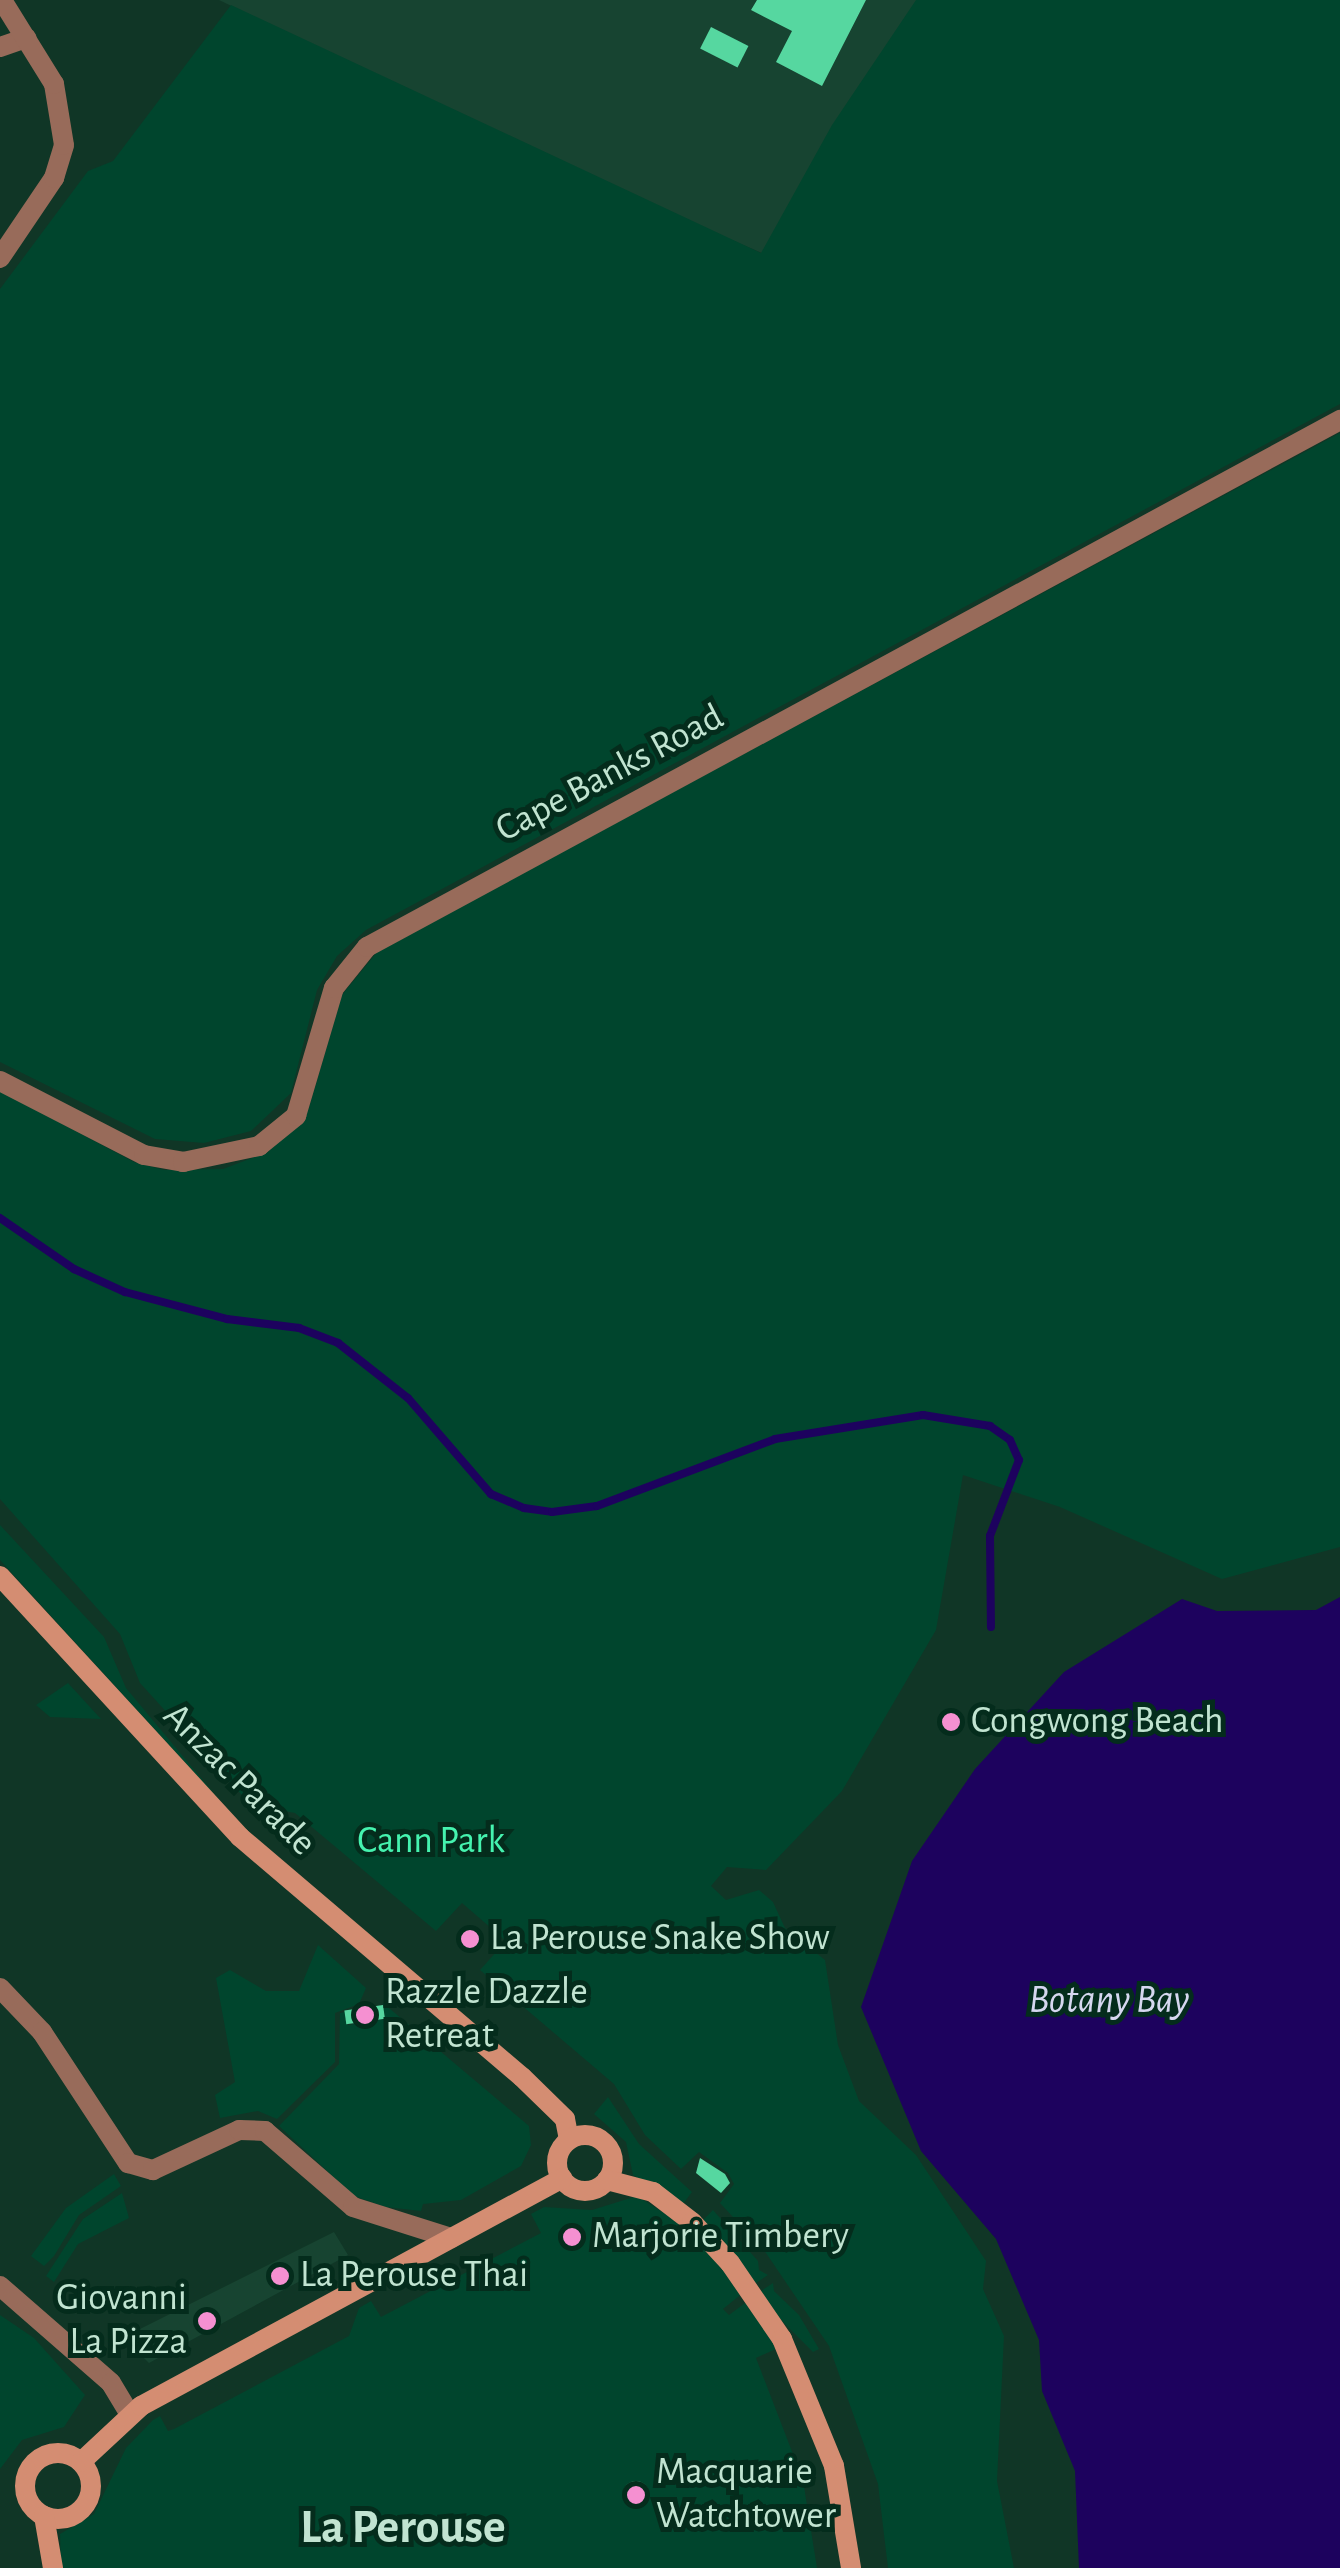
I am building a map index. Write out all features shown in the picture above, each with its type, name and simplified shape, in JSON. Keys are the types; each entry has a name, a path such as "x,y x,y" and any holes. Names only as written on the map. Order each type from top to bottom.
{"main road":[{"name":"Anzac Parade","path":"0,1576 240,1837 522,2077 565,2119 568,2140"},
{"path":"607,2180 613,2160 606,2144 585,2135 568,2140 557,2158 562,2178 584,2191 607,2180 652,2192 692,2222 730,2262 782,2339 834,2466 851,2568"},
{"path":"53,2568 44,2516 26,2498 30,2468 52,2454 80,2462 102,2449 130,2415 562,2178"},
{"path":"44,2516 64,2519 86,2505 91,2485 80,2462"}],"street":[{"path":"0,258 54,178 64,145 54,84 2,0"},
{"path":"0,47 26,38"},
{"name":"Cape Banks Road","path":"0,1081 144,1155 183,1162 259,1146 296,1116 334,988 368,948 1340,420"},
{"path":"0,1988 42,2032 128,2163 153,2170 239,2130 265,2131 353,2207 452,2238"},
{"path":"0,2286 112,2382 130,2415"}],"shaded area":[{"path":"219,0 1340,0 895,311 605,185"},
{"path":"334,2232 348,2255 149,2363 113,2328 122,2324 128,2335"}],"green space":[{"path":"916,0 1340,0 1340,404 366,930 337,956 317,990 291,1093 251,1131 204,1143 155,1139 0,1062 0,289 88,171 113,161 231,5 761,253 832,125"},
{"name":"Cann Park","path":"1340,433 1340,1547 1222,1579 1060,1507 963,1475 936,1630 842,1791 766,1870 727,1867 711,1886 726,1900 759,1890 773,1902 785,1928 825,1960 838,2045 859,2101 916,2155 986,2261 983,2289 1004,2336 997,2481 1014,2568 888,2568 878,2484 829,2346 766,2253 720,2203 734,2184 728,2173 699,2152 681,2169 645,2135 614,2084 480,1970 506,1941 462,1903 436,1931 295,1813 251,1805 140,1683 120,1634 0,1499 0,1091 134,1162 164,1170 223,1169 268,1152 309,1108 342,995 378,951"},
{"path":"0,1525 104,1637 126,1688 221,1802 0,1560"},
{"path":"68,1683 101,1719 50,1717 36,1705"},
{"path":"318,1945 366,1988 359,2004 335,2013 335,2062 277,2119 258,2111 220,2118 215,2095 235,2082 216,1978 230,1970 266,1991 299,1991"},
{"path":"383,2003 529,2126 531,2145 521,2166 461,2200 423,2204 421,2211 386,2207 354,2196 279,2126 339,2064 340,2013 345,2012 348,2025 385,2019"},
{"path":"608,2097 639,2144 692,2192 683,2204 633,2175 626,2142 594,2114"},
{"path":"114,2174 121,2186 79,2215 44,2266 31,2256 66,2208"},
{"path":"122,2193 129,2218 78,2244 54,2282 46,2276 83,2219"},
{"path":"637,2196 686,2227 744,2292 723,2309 729,2315 749,2300 778,2348 756,2358 803,2480 817,2568 61,2568 60,2534 94,2514 126,2448 153,2420 160,2416 168,2431 174,2429 349,2336 359,2308 371,2301 381,2317 541,2233 531,2214 544,2207 592,2210"},
{"path":"713,2210 758,2261 759,2270 768,2275 756,2283 702,2221"},
{"path":"773,2283 774,2291 799,2315 819,2349 813,2352 775,2314 761,2291"},
{"path":"0,2315 34,2338 85,2395 64,2427 22,2440 0,2469"}],"water":[{"name":"Botany Bay","path":"1340,1597 1340,2568 1079,2568 1075,2471 1042,2391 1039,2340 996,2239 921,2151 861,2007 912,1861 975,1769 1064,1672 1182,1599 1217,1611 1316,1610"}],"building":[{"path":"757,0 866,0 822,86 776,62 792,31 751,10"},
{"path":"711,27 748,46 738,67 700,48"},
{"name":"Razzle Dazzle Retreat","path":"383,2005 385,2019 346,2024 344,2010"},
{"path":"700,2158 725,2174 730,2183 721,2193 696,2173"},
{"name":"Macquarie Watchtower","path":"636,2481 645,2485 649,2494 645,2503 636,2507 627,2503 623,2494 627,2485"}],"waterway":[{"path":"0,1218 74,1269 125,1292 227,1319 299,1328 338,1343 408,1398 491,1494 524,1508 552,1512 597,1506 775,1439 923,1415 990,1426 1010,1440 1019,1460 990,1536 991,1627"}],"place":[{"name":"Congwong Beach","path":"951,1722"},
{"name":"La Perouse Snake Show","path":"470,1939"},
{"name":"Razzle Dazzle Retreat","path":"365,2015"},
{"name":"Marjorie Timbery","path":"572,2237"},
{"name":"La Perouse Thai","path":"280,2276"},
{"name":"Giovanni La Pizza","path":"207,2321"},
{"name":"Macquarie Watchtower","path":"636,2495"}],"district":[{"name":"La Perouse","path":"403,2529"}]}
